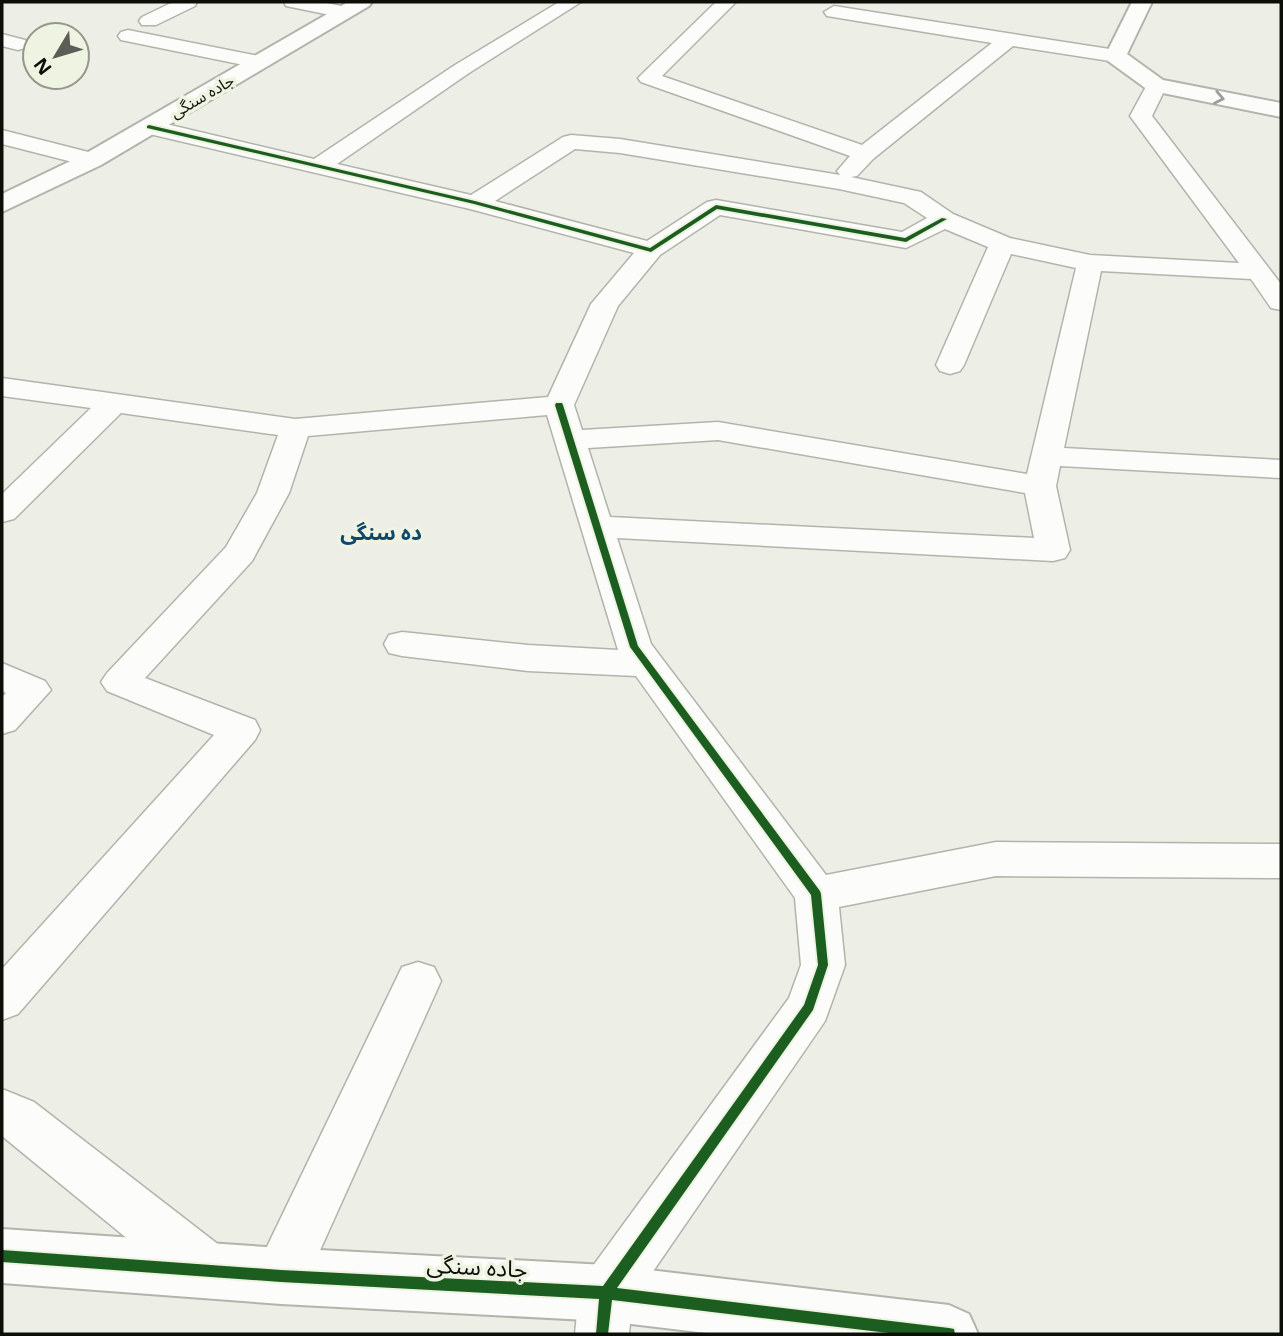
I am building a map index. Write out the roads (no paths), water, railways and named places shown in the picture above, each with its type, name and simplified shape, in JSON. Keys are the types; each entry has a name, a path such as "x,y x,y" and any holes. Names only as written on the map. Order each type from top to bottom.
{"street":[{"path":"149,21 188,2"},
{"path":"293,2 354,7"},
{"path":"318,166 462,69 572,2"},
{"path":"727,2 648,78 865,154"},
{"path":"845,2 834,12 1116,56 1156,85 1281,110"},
{"path":"1116,56 1142,2"},
{"name":"جاده سنگی","path":"2,204 92,160 354,7"},
{"path":"128,36 259,62"},
{"path":"839,182 865,154 1007,40"},
{"path":"1156,85 1141,116 1281,302"},
{"path":"149,127 475,203 651,250"},
{"path":"2,137 92,160"},
{"path":"475,203 571,142 620,146 839,182 912,197 944,219 1002,244 1090,262 1257,272"},
{"path":"604,1314 809,1007 823,965 816,894 634,647 559,405 605,304 651,250 716,207 906,240 944,219"},
{"path":"950,365 1002,244"},
{"path":"597,527 1053,550 1044,471 1090,262"},
{"path":"2,387 295,428 559,405"},
{"path":"2,512 114,403"},
{"path":"2,1000 240,730 120,682 240,553 273,493 295,428"},
{"path":"570,440 718,430 1044,471 1281,469"},
{"path":"402,644 528,658 646,664"},
{"path":"2,676 32,690 2,720"},
{"path":"816,894 996,859 1281,861"},
{"path":"281,1276 418,981"},
{"path":"2,1111 17,1118 209,1271"},
{"name":"جاده سنگی","path":"2,1256 281,1276 604,1314 950,1334"}],"district":[{"name":"ده سنگی","path":"381,533"}]}
